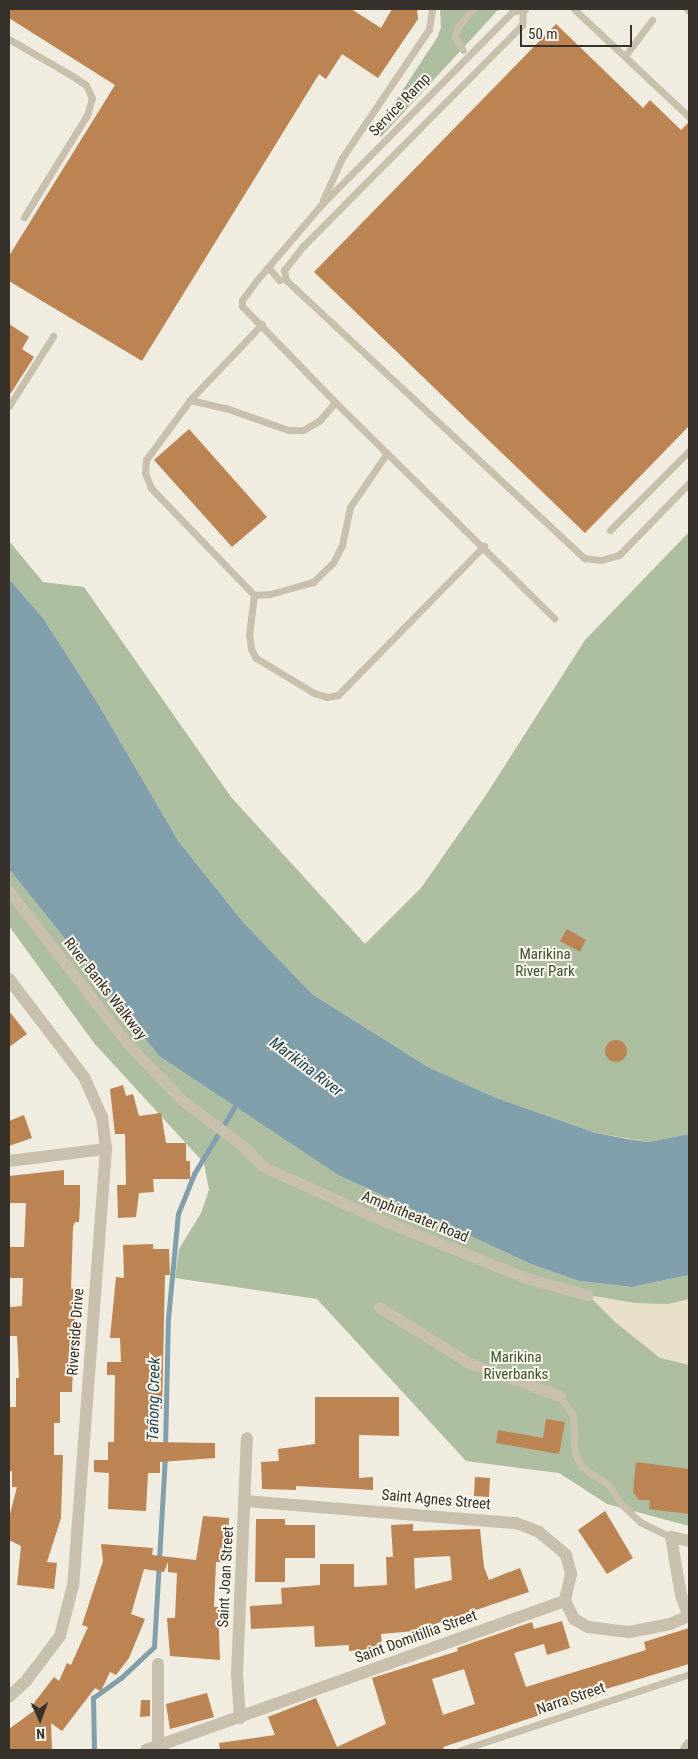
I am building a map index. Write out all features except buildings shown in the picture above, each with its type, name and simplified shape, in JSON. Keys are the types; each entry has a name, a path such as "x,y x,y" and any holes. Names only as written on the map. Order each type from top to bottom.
{"street":[{"name":"River Banks Walkway","path":"9,891 126,1042 183,1101 242,1145"},
{"name":"Riverside Drive","path":"9,979 84,1077 102,1117 106,1149 73,1586 60,1636 26,1681 9,1697"},
{"name":"Amphitheater Road","path":"242,1145 262,1166 372,1216 526,1278 588,1294"},
{"path":"9,1161 106,1149"},
{"path":"379,1307 469,1363 560,1396"},
{"name":"Saint Joan Street","path":"240,1718 238,1674 247,1438"},
{"name":"Saint Agnes Street","path":"246,1501 516,1523 539,1532 566,1554 571,1574 565,1601"},
{"path":"565,1601 574,1619 588,1627 629,1632 670,1624 689,1616 681,1595 671,1537 689,1541"},
{"name":"Saint Domitillia Street","path":"152,1748 565,1601"},
{"path":"152,1748 158,1664"},
{"path":"686,1750 689,1745"}],"lane":[{"path":"432,9 429,29 342,158 321,205 242,300 242,306 262,324 335,402 484,546 554,618"},
{"path":"463,50 455,37 457,28 473,9"},
{"path":"574,9 689,117"},
{"path":"524,10 522,25 304,246 284,270 286,280 584,558 601,560 619,555 689,484"},
{"name":"Service Ramp","path":"321,205 512,12 524,10"},
{"path":"624,56 652,20"},
{"path":"9,39 86,85 92,98 88,114 24,217"},
{"path":"269,268 279,280"},
{"path":"262,324 190,400 146,460 145,473 151,488 254,594 270,594 314,582 333,563 342,545 350,507 387,453"},
{"path":"9,406 53,336"},
{"path":"190,400 226,408 288,430 309,426 320,420 335,402"},
{"path":"610,530 689,451"},
{"path":"254,594 249,634 251,648 256,658 314,693 327,697 338,695 484,546"},
{"path":"560,1396 573,1416 576,1454 582,1467 609,1485 622,1504 640,1522 671,1537"},
{"name":"Narra Street","path":"461,1750 689,1674"}],"green space":[{"path":"440,9 499,9 381,137 375,132 437,38 441,27"},
{"name":"Marikina River Park","path":"689,532 689,1134 648,1142 596,1133 494,1097 428,1067 312,994 243,922 179,842 97,702 43,618 9,579 9,541 43,582 84,587 231,797 365,944 421,888 486,795 585,640"},
{"name":"Marikina Riverbanks","path":"9,869 159,1056 338,1175 531,1264 579,1281 632,1287 689,1275 689,1526 607,1504 559,1473 466,1461 317,1299 175,1278 179,1249 201,1213 209,1190 204,1163 94,1043 9,926"}],"shaded area":[{"path":"588,1295 635,1303 668,1304 689,1299 689,1365 660,1358 615,1322"}],"water":[{"name":"Marikina River","path":"9,579 43,618 97,702 179,842 243,922 312,994 428,1067 494,1097 596,1133 627,1139 648,1142 689,1134 689,1275 632,1287 579,1281 531,1264 338,1175 159,1056 9,869"}],"waterway":[{"name":"Tañong Creek","path":"165,1448 168,1319 178,1214 194,1174 237,1103"},
{"name":"Tañong Creek","path":"94,1750 93,1698 121,1678 154,1647 165,1458"}]}
